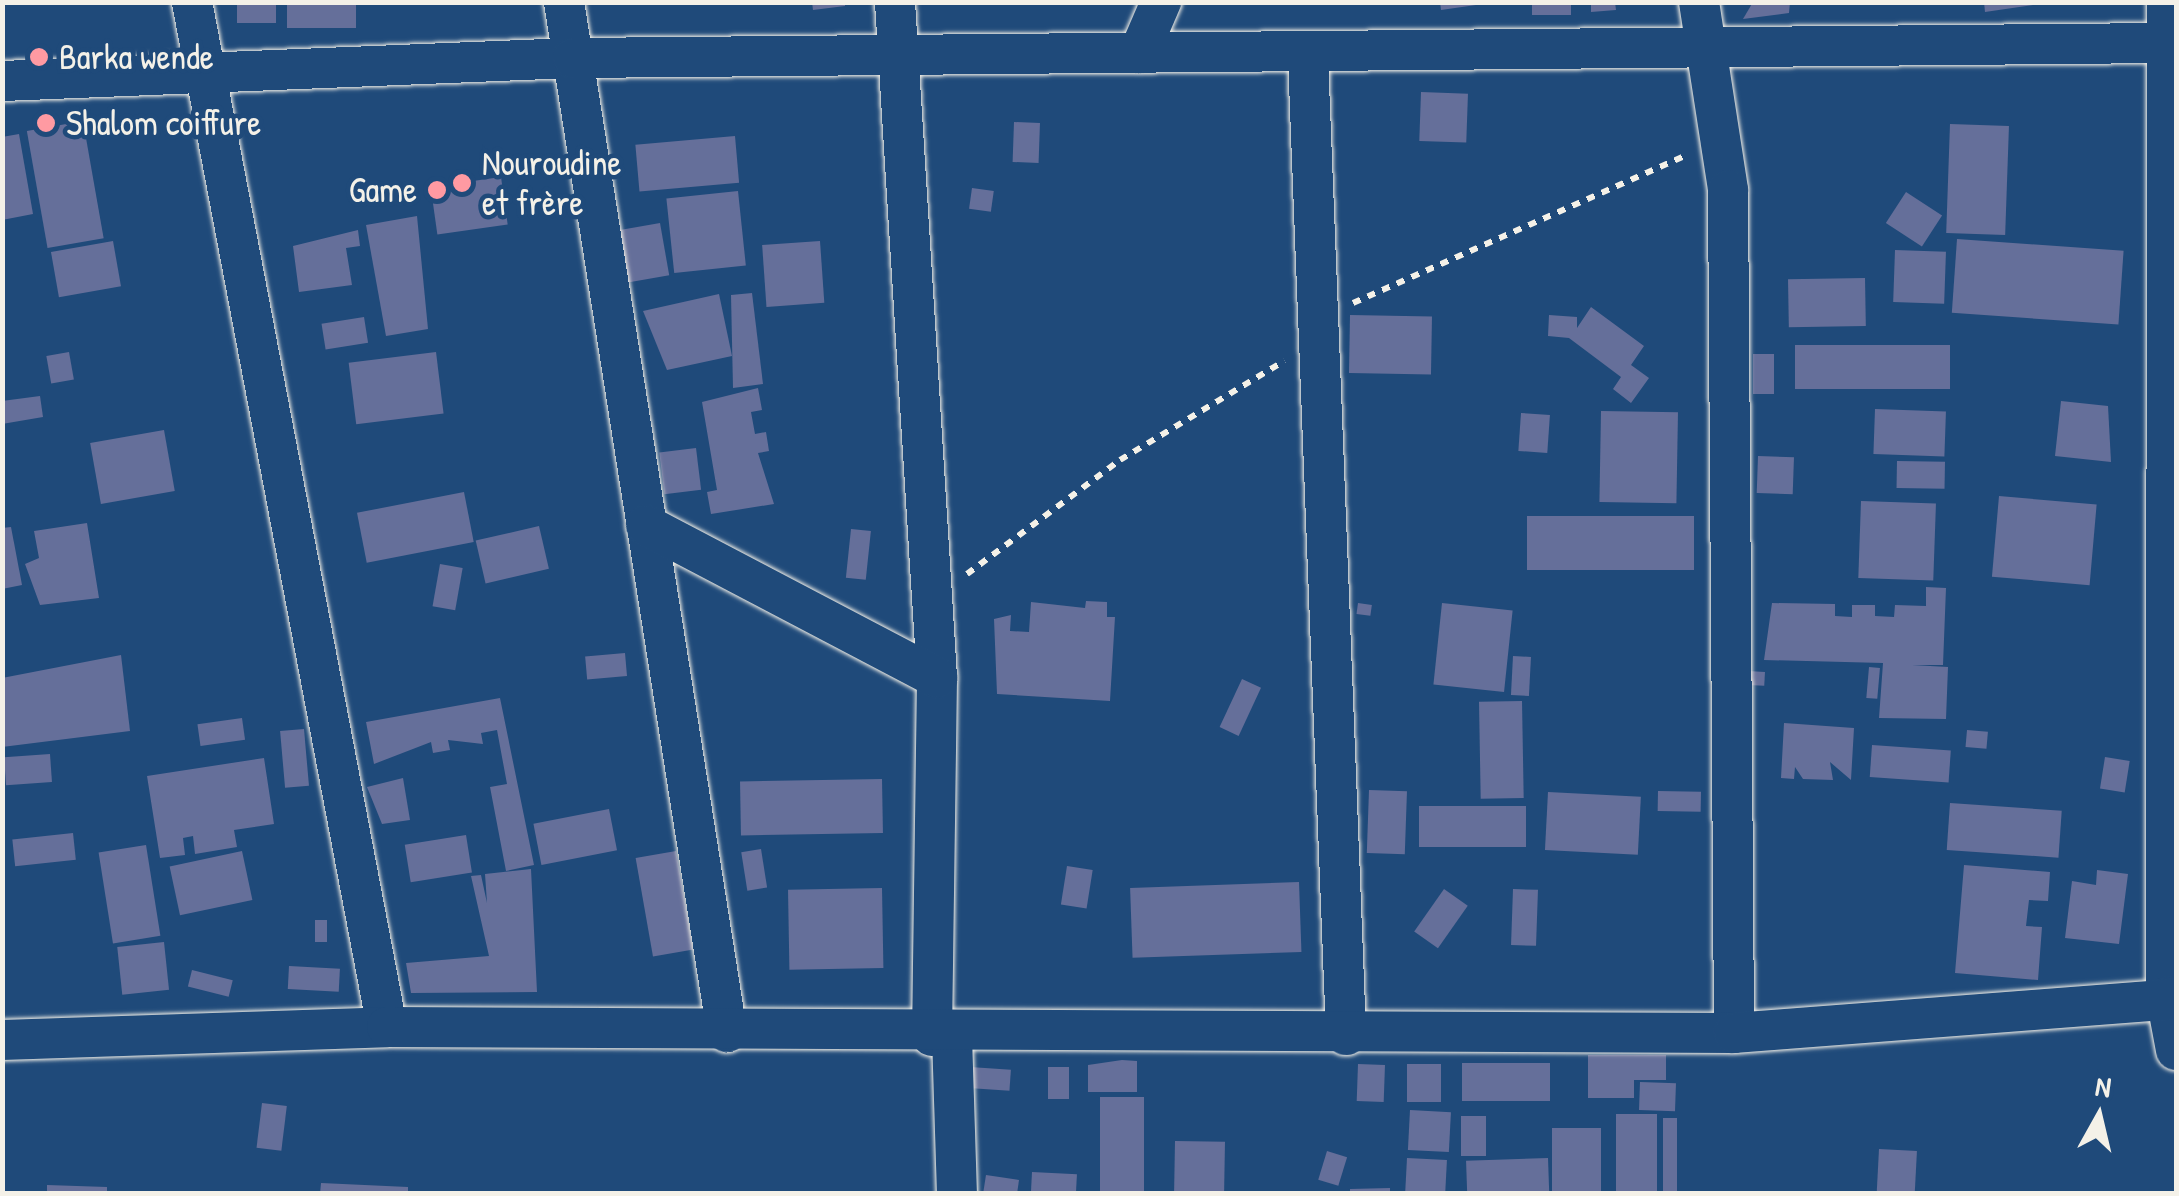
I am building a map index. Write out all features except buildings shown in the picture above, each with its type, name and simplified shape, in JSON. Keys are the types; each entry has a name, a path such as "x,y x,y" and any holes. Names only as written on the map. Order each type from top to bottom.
{"street":[{"path":"192,2 202,80 387,1027"},
{"path":"564,2 727,1032"},
{"path":"895,2 937,678 942,1036 957,1194"},
{"path":"1139,53 1161,2"},
{"path":"1699,2 1728,190 1734,1033"},
{"path":"2168,2 2172,43 2171,998 2176,1050"},
{"path":"2,80 202,80 573,58 1139,53 1308,56 2172,43"},
{"path":"1308,56 1346,1035"},
{"path":"646,525 937,678"},
{"path":"2,1040 387,1027 942,1036 1734,1033 2171,998"}],"place":[{"name":"Barka wende","path":"39,57"},
{"name":"Shalom coiffure","path":"46,123"},
{"name":"Nouroudine et frère","path":"462,183"},
{"name":"Game","path":"437,190"}]}
